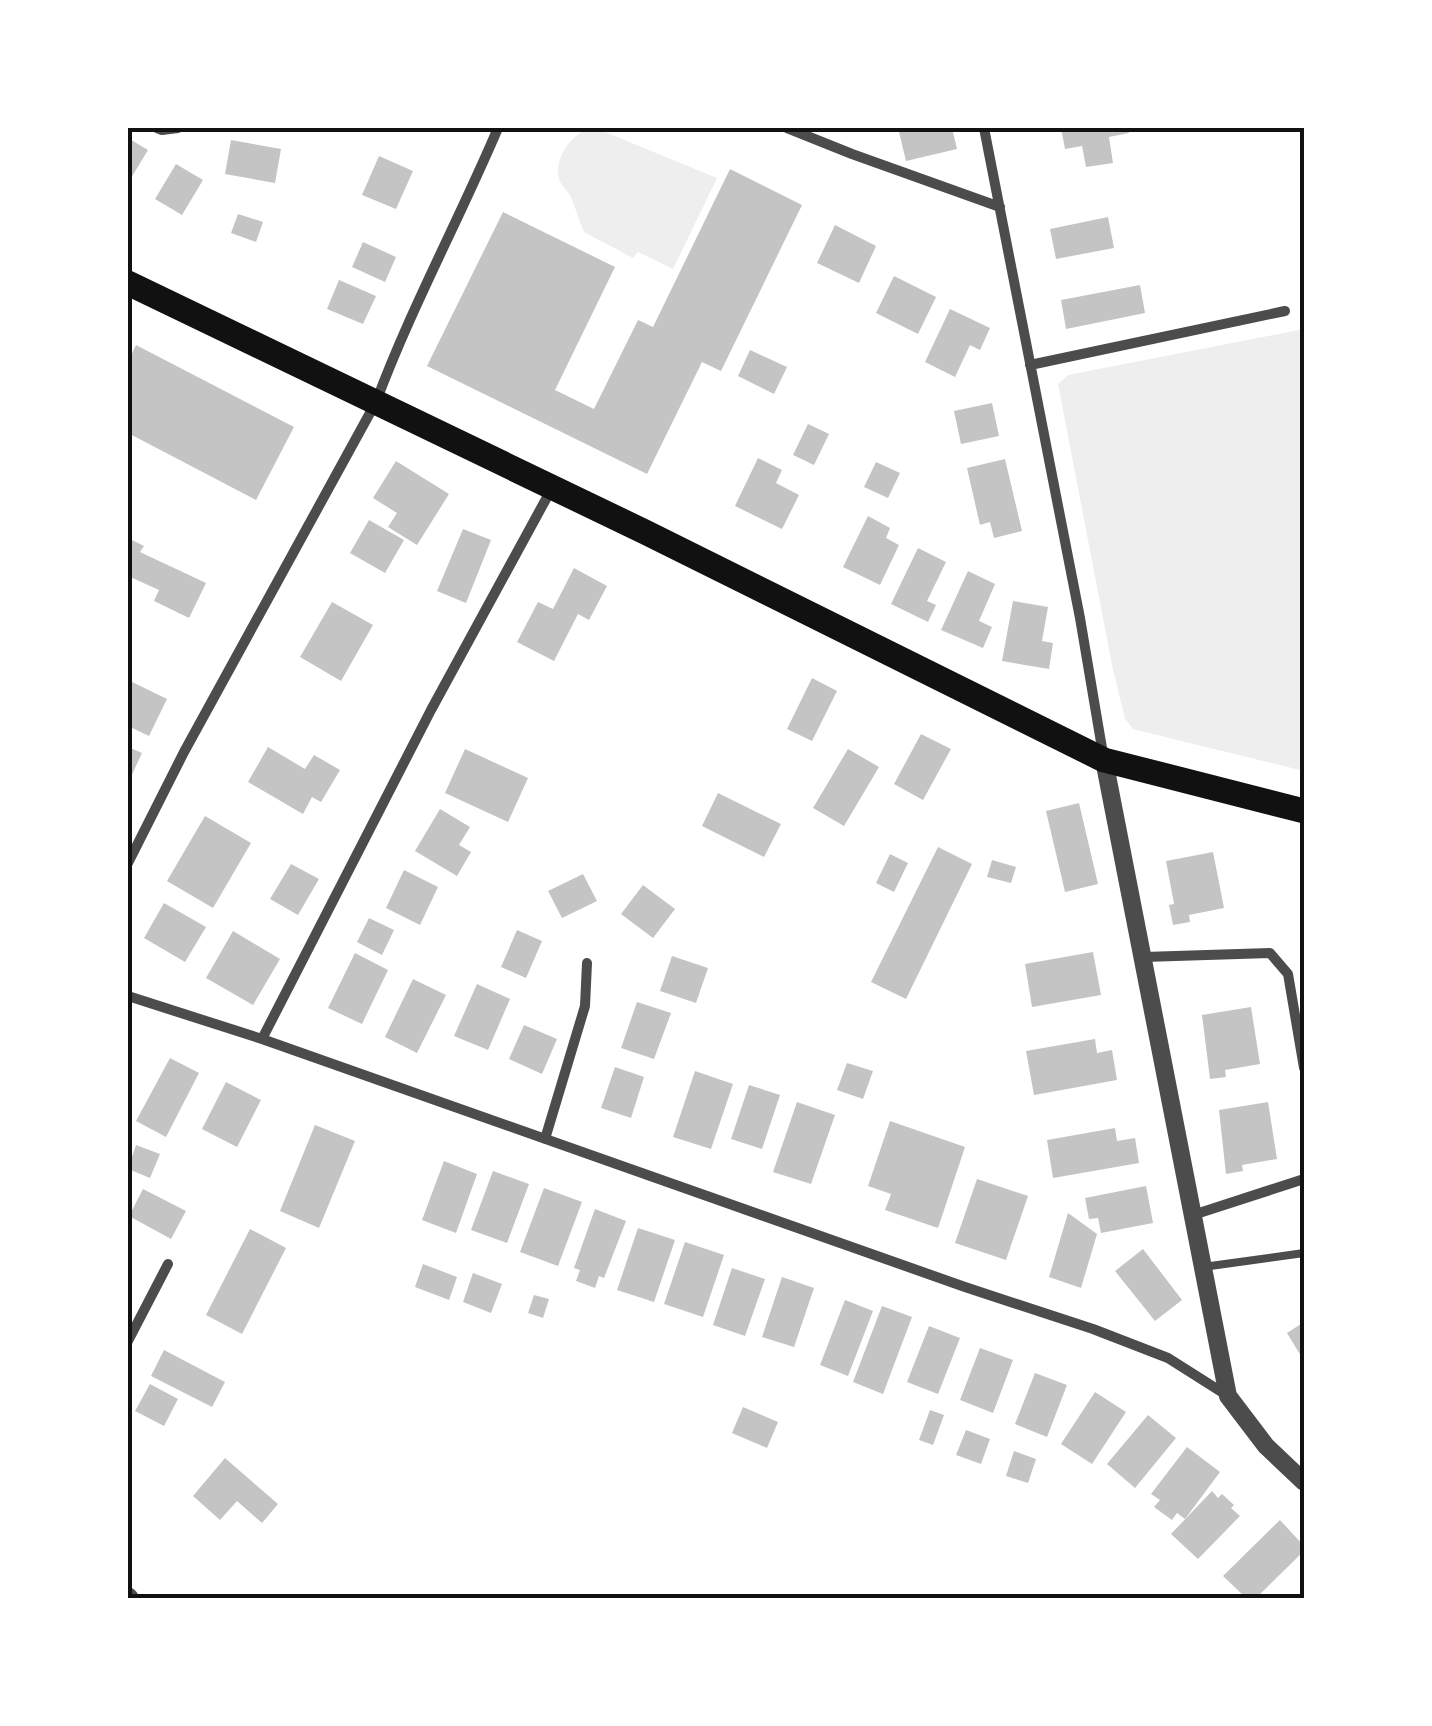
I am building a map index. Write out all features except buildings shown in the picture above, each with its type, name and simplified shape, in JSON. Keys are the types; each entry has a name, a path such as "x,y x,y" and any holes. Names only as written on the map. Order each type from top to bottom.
{"main road":[{"path":"128,283 1104,760 1304,811"}],"street":[{"path":"157,128 178,128"},
{"path":"128,863 184,752 376,402 394,354 498,128"},
{"path":"787,128 1000,207"},
{"path":"984,128 1228,1396"},
{"path":"1030,365 1285,312"},
{"path":"262,1039 431,710 552,487"},
{"path":"1144,957 1270,953 1288,974 1304,1068"},
{"path":"545,1139 585,1006 587,962"},
{"path":"128,996 1093,1328 1168,1358 1228,1396 1266,1446 1304,1482"},
{"path":"1193,1214 1304,1179"},
{"path":"128,1342 168,1264"}],"lane":[{"path":"1203,1266 1304,1253"}],"shaded area":[{"path":"587,130 600,130 717,178 673,269 638,252 633,258 584,232 570,195 561,183 558,166 574,137"},
{"path":"1304,329 1304,771 1133,729 1125,719 1058,384 1068,375"}]}
